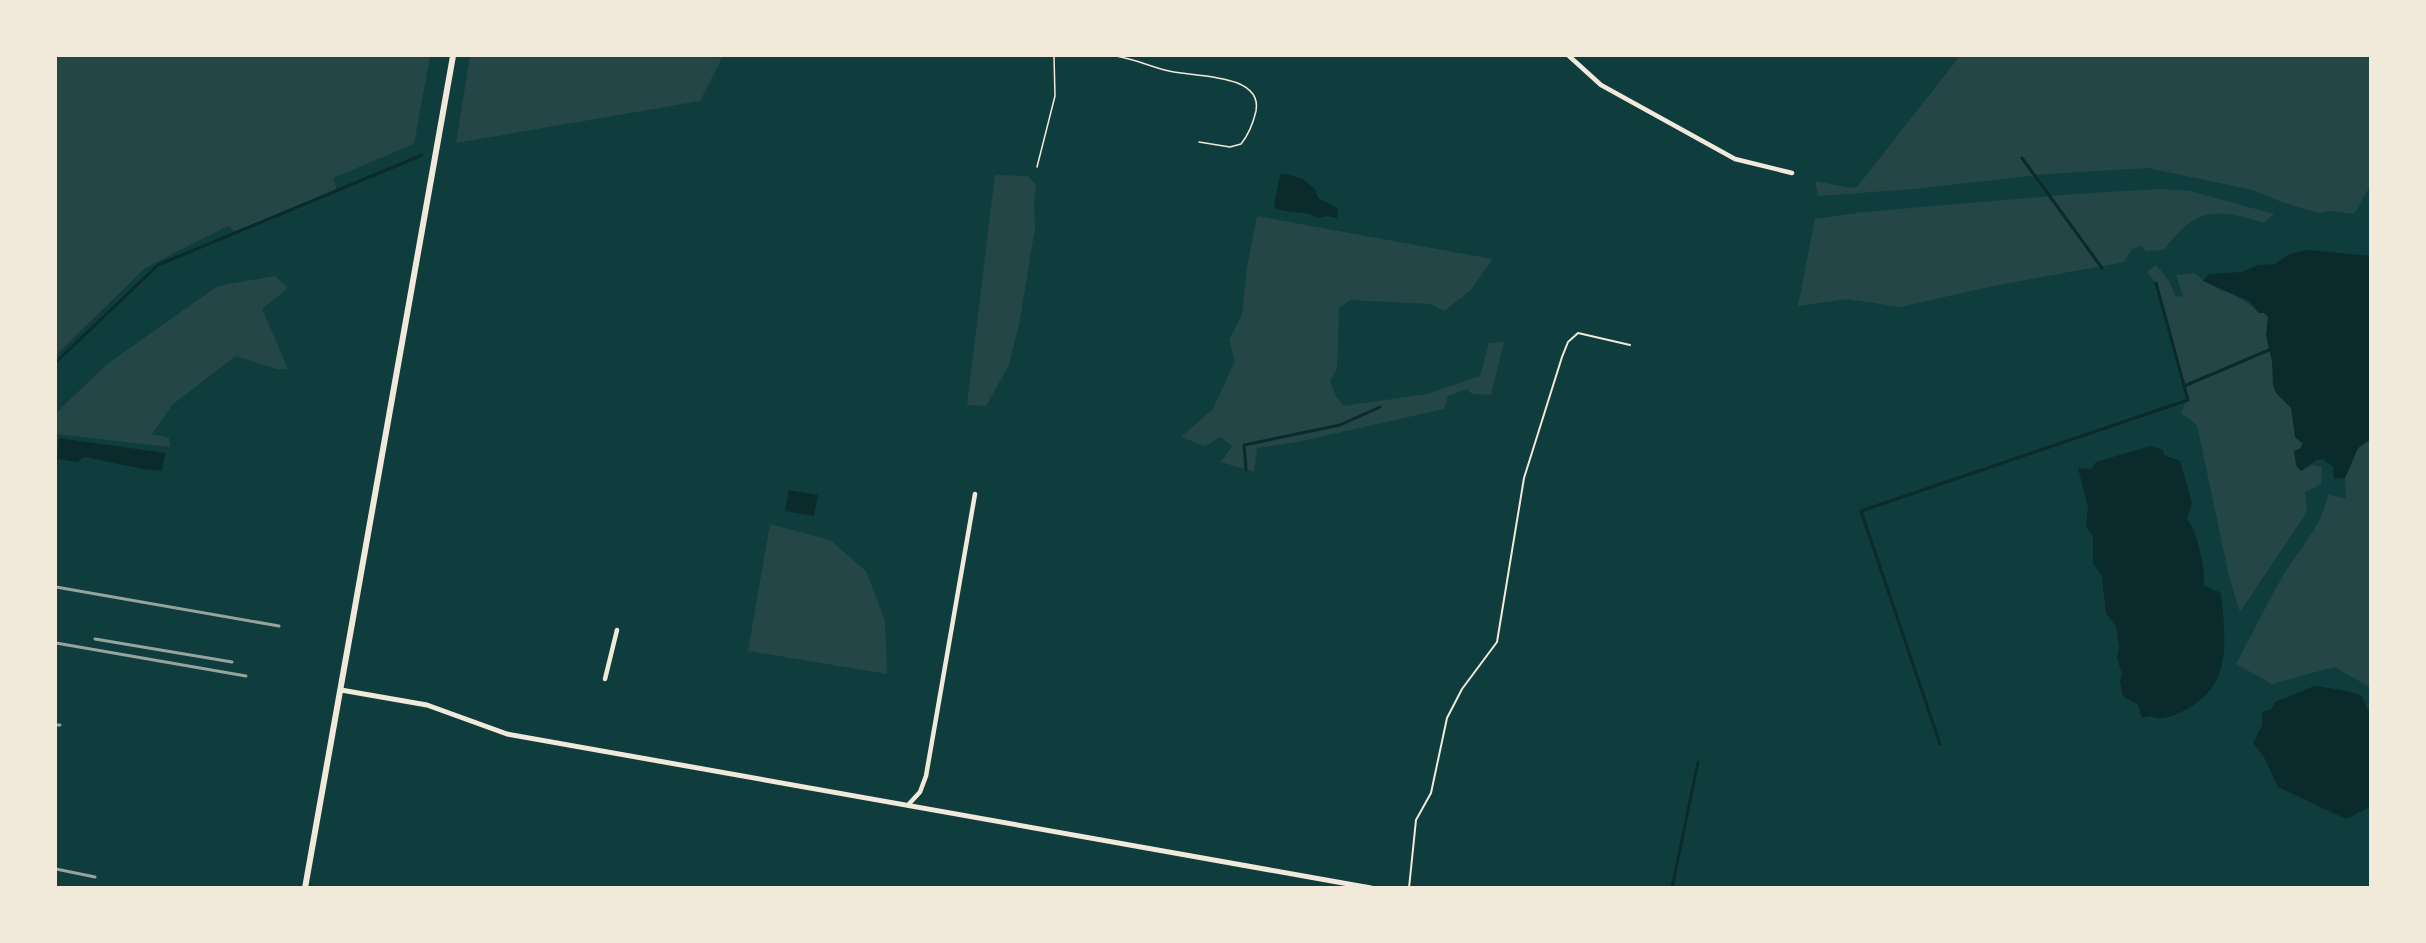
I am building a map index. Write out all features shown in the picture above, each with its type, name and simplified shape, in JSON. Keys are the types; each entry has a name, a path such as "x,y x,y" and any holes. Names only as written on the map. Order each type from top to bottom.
{"main road":[{"path":"305,888 453,56"}],"street":[{"path":"1569,56 1601,85 1735,159 1792,173"},
{"path":"909,806 920,792 926,776 972,500 975,494"},
{"path":"605,679 617,630"},
{"path":"341,690 427,705 507,734 1371,888"}],"lane":[{"path":"1409,888 1416,820 1431,793 1447,718 1462,689 1497,642 1524,478 1568,342 1578,333 1630,345"}],"path":[{"path":"1036,167 1055,96 1054,56"},
{"path":"1116,56 1170,72 1219,78 1243,84 1251,93 1257,106 1253,124 1241,144 1230,147 1198,142"}],"shaded area":[{"path":"56,56 430,56 414,144 333,178 337,190 234,233 230,225 145,268 56,355"},
{"path":"470,56 723,56 700,101 456,143"},
{"path":"1960,56 2370,56 2370,186 2354,214 2330,211 2318,213 2253,190 2148,168 2048,174 1914,189 1818,196 1815,181 1851,188 1857,187"},
{"path":"1285,174 1303,179 1315,189 1318,198 1338,208 1337,218 1327,216 1318,218 1275,208 1280,175"},
{"path":"995,175 1028,176 1036,185 1035,228 1020,320 1009,365 986,406 967,405"},
{"path":"2159,189 2190,191 2274,214 2264,223 2233,215 2208,215 2186,226 2164,250 2146,251 2142,246 2132,249 2124,262 1998,285 1900,307 1847,299 1798,306 1815,219 1864,212"},
{"path":"1257,216 1492,259 1471,290 1444,311 1431,304 1350,300 1339,308 1337,369 1330,381 1336,396 1344,406 1427,394 1480,376 1489,343 1504,342 1491,395 1472,394 1467,389 1448,396 1444,409 1297,442 1257,448 1254,472 1221,462 1232,446 1221,437 1205,446 1181,437 1213,409 1235,361 1229,340 1242,315 1247,268"},
{"path":"2308,250 2370,256 2370,440 2358,448 2345,478 2334,479 2333,467 2323,459 2316,460 2301,471 2296,465 2294,451 2301,448 2302,443 2295,437 2291,408 2276,393 2273,386 2272,361 2266,336 2268,317 2264,313 2259,313 2249,301 2203,281 2209,274 2242,272 2258,265 2275,264 2289,254"},
{"path":"2156,265 2168,280 2175,297 2183,296 2176,275 2194,273 2210,285 2243,300 2268,317 2268,343 2291,408 2297,436 2302,443 2301,471 2312,465 2322,467 2321,484 2305,492 2307,512 2240,612 2229,576 2197,425 2181,413 2187,399 2156,283 2147,272"},
{"path":"275,276 288,288 262,309 288,369 276,369 236,356 173,404 152,434 169,438 170,447 56,434 56,413 107,364 218,286"},
{"path":"59,438 165,453 162,471 85,457 77,462 57,459"},
{"path":"2370,440 2370,687 2334,667 2272,684 2236,664 2284,574 2316,526 2328,494 2346,499 2345,478 2358,448"},
{"path":"2150,446 2163,450 2164,455 2180,461 2192,503 2187,518 2200,551 2204,569 2204,585 2221,593 2224,629 2222,662 2218,677 2210,690 2198,702 2181,712 2162,718 2150,716 2142,718 2138,705 2123,696 2120,682 2122,674 2117,658 2119,647 2116,627 2106,613 2102,576 2093,563 2093,536 2086,527 2088,507 2078,468 2091,469 2096,462"},
{"path":"789,490 818,495 814,516 785,511"},
{"path":"770,524 830,540 866,571 885,621 887,674 748,651"},
{"path":"2314,686 2361,695 2370,710 2370,807 2346,819 2278,787 2264,757 2253,743 2262,725 2262,712 2271,709 2275,702"}],"waterway":[{"path":"56,362 158,265 422,155"},
{"path":"2022,158 2102,268"},
{"path":"1940,744 1861,511 2188,400 2156,283"},
{"path":"2184,386 2269,350"},
{"path":"1246,470 1244,445 1340,425 1380,407"},
{"path":"1672,888 1698,762"}],"railway":[{"path":"56,587 279,626"},
{"path":"95,639 232,662"},
{"path":"56,643 246,676"},
{"path":"56,869 95,877"}]}
